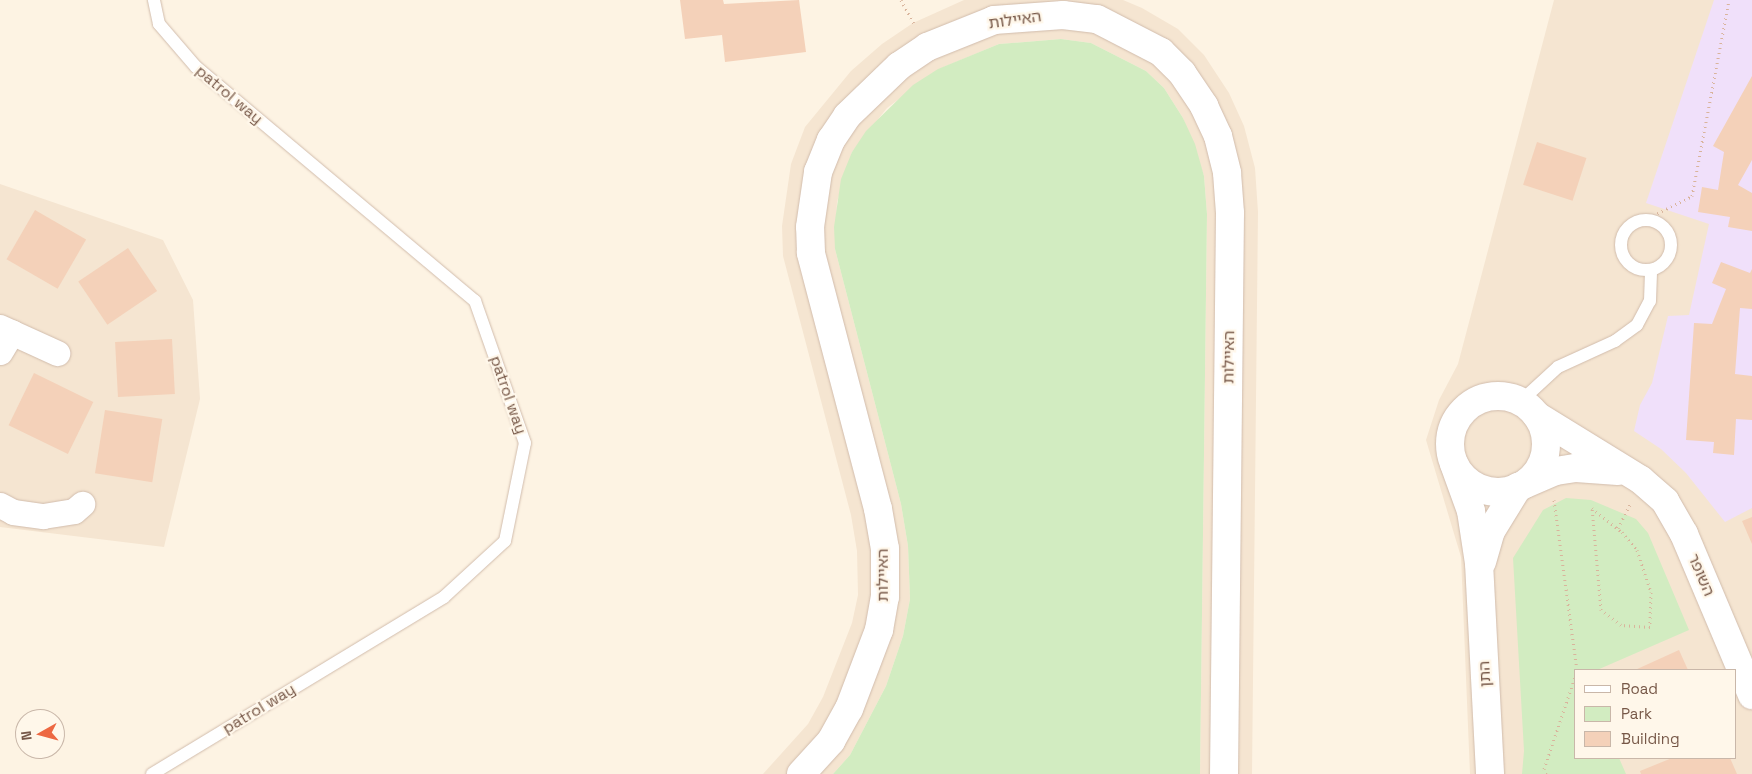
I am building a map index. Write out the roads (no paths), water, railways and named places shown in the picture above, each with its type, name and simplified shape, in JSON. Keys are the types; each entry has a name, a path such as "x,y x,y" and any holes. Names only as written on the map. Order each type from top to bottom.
{"street":[{"name":"האיילות","path":"801,774 831,741 849,710 880,630 886,597 885,548 878,509 811,253 810,227 818,172 831,140 847,116 899,66 927,47 994,20 1063,14 1097,19 1161,52 1182,73 1204,106 1218,136 1227,172 1230,213 1224,774"},
{"path":"4,337 57,353"},
{"path":"1492,395 1529,409 1546,438 1545,453 1540,467 1522,486 1504,492 1480,489 1462,477 1454,464 1449,449 1450,434 1464,408 1492,395"},
{"name":"השופר","path":"1529,409 1654,489 1675,516 1752,695"},
{"name":"התן","path":"1454,464 1473,522 1480,573 1490,774"},
{"name":"השופר","path":"1522,486 1550,474 1594,467 1627,473"},
{"name":"התן","path":"1480,573 1491,532 1522,486"},
{"path":"0,505 13,512 43,516 74,511 82,504"}],"lane":[{"name":"patrol way","path":"152,774 444,597 505,541 525,443 475,301 196,67 159,24 154,0"},
{"path":"1644,220 1660,224 1670,237 1671,245 1666,261 1652,270 1635,268 1623,256 1621,248 1621,240 1629,226 1644,220"},
{"path":"1529,409 1558,367 1615,341 1637,325 1650,301 1652,270"}]}
